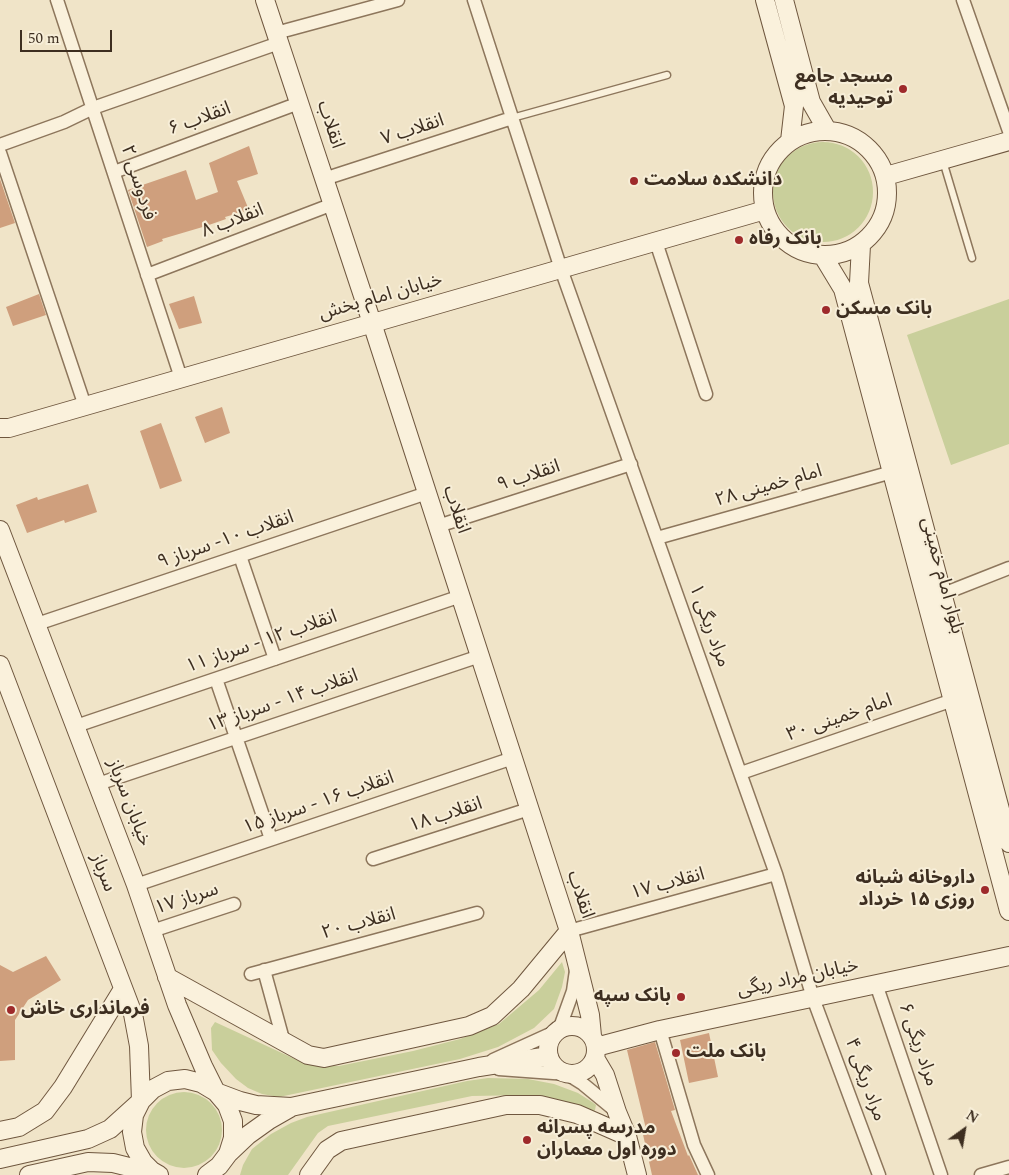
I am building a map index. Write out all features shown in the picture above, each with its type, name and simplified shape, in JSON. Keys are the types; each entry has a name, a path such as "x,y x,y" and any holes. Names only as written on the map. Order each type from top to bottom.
{"main road":[{"name":"انقلاب","path":"265,0 372,323 568,931 590,1015 594,1047 627,1136 637,1175"},
{"path":"765,0 794,106 790,141"},
{"path":"784,0 811,102 827,130"},
{"path":"827,130 847,134 864,144 878,158 886,176 888,195 884,215 875,232 861,245 843,253 823,256 804,252 787,242 773,228 765,210 762,191 766,171 776,154 790,141 808,132 827,130"},
{"path":"886,176 1009,141"},
{"name":"خیابان امام بخش","path":"3,430 765,210"},
{"name":"بلوار امام خمینی","path":"861,245 859,283 1009,843"},
{"name":"بلوار امام خمینی","path":"823,256 843,289 1009,912"},
{"name":"خیابان سرباز","path":"0,530 136,885 177,1004 202,1066 216,1092 227,1105 233,1121 233,1138 218,1168"},
{"name":"سرباز","path":"0,665 132,1014 139,1046 141,1101"},
{"path":"167,977 284,1043 308,1055 324,1058 470,1026 492,1016 521,989 568,931"},
{"name":"خیابان مراد ریگی","path":"594,1047 660,1030 1009,956"},
{"path":"0,1131 19,1127 45,1111 63,1086 123,989"},
{"path":"572,1026 586,1031 594,1047 587,1069 581,1073 568,1074 556,1068 549,1056 550,1042 558,1030 572,1026"},
{"path":"0,1159 88,1140 110,1129 153,1089 168,1081 185,1079 202,1083 216,1092 240,1102 291,1107 479,1067 549,1056"},
{"path":"141,1101 134,1115 132,1132 135,1148 143,1162 155,1174"},
{"path":"309,1175 327,1150 341,1141 506,1105 540,1105 577,1114 627,1136"},
{"path":"218,1168 255,1130 291,1107"},
{"path":"29,1175 88,1162 113,1163 155,1174"}],"street":[{"name":"فردوسی ۲","path":"59,0 181,378"},
{"path":"0,145 64,122 93,108 277,38 398,0"},
{"name":"مراد ریگی ۱","path":"474,0 562,269 776,874 813,998"},
{"path":"963,0 1009,131"},
{"name":"انقلاب ۶","path":"114,172 299,103"},
{"name":"انقلاب ۷","path":"324,179 512,118"},
{"path":"0,153 85,406"},
{"name":"انقلاب ۸","path":"147,275 333,204"},
{"path":"656,242 706,394"},
{"name":"انقلاب ۹","path":"438,526 631,464"},
{"name":"امام خمینی ۲۸","path":"657,538 892,472"},
{"name":"انقلاب ۱۰- سرباز ۹","path":"37,624 427,493"},
{"path":"240,556 275,659"},
{"path":"942,594 1009,568"},
{"name":"انقلاب ۱۲ - سرباز ۱۱","path":"76,726 460,596"},
{"name":"انقلاب ۱۴ - سرباز ۱۳","path":"98,784 480,656"},
{"path":"216,678 271,839"},
{"name":"امام خمینی ۳۰","path":"741,773 952,700"},
{"name":"انقلاب ۱۶ - سرباز ۱۵","path":"136,885 513,758"},
{"name":"انقلاب ۱۸","path":"373,859 529,809"},
{"name":"انقلاب ۱۷","path":"568,931 776,874"},
{"name":"سرباز ۱۷","path":"152,931 234,904"},
{"name":"انقلاب ۲۰","path":"251,974 477,913"},
{"path":"479,1067 558,1030 573,991 577,962"},
{"path":"264,970 284,1043"},
{"name":"مراد ریگی ۶","path":"876,984 941,1175"},
{"name":"مراد ریگی ۴","path":"813,998 879,1175"},
{"path":"660,1030 694,1145 708,1175"},
{"path":"479,1067 568,1074 617,1112"},
{"path":"981,1175 1009,1167"}],"lane":[{"path":"512,118 667,75"},
{"path":"943,160 972,258"}],"green space":[{"path":"823,142 842,145 859,156 870,173 873,192 870,211 859,228 842,239 823,242 804,239 787,228 776,211 773,192 776,173 787,156 804,145"},
{"path":"1009,299 1009,444 951,465 907,335"},
{"path":"562,962 565,972 554,1009 534,1028 498,1047 460,1059 279,1097 262,1094 248,1088 236,1079 212,1050 211,1028 215,1022 311,1065 339,1066 413,1051 460,1039 499,1024 539,990"},
{"path":"488,1078 528,1079 554,1084 578,1093 596,1105 595,1110 592,1113 556,1099 530,1095 472,1096 328,1126 318,1133 288,1175 240,1175 252,1149 271,1134 291,1123 307,1117"},
{"path":"184,1092 199,1095 211,1103 219,1115 222,1130 219,1145 211,1157 199,1165 184,1168 169,1165 157,1157 149,1145 146,1130 149,1115 157,1103 169,1095"}],"building":[{"path":"249,146 258,174 237,181 249,210 225,217 226,219 206,226 162,239 163,241 147,247 128,190 186,170 196,200 218,192 209,163"},
{"path":"0,179 15,223 0,228"},
{"path":"39,294 46,315 13,326 6,307"},
{"path":"194,296 202,323 179,329 169,304"},
{"path":"222,407 230,433 205,443 195,417"},
{"path":"161,423 182,481 160,489 140,431"},
{"path":"88,484 97,512 65,523 64,520 27,533 16,505 37,497 38,500"},
{"name":"فرمانداری خاش","path":"46,956 61,980 28,1000 15,1020 15,1060 0,1061 0,965 13,972"},
{"path":"709,1033 718,1077 689,1083 680,1040"},
{"path":"655,1042 675,1110 671,1111 688,1156 698,1175 652,1175 642,1130 646,1129 627,1050"}],"place":[{"name":"مسجد جامع توحیدیه","path":"903,89"},
{"name":"دانشکده سلامت","path":"634,181"},
{"name":"بانک رفاه","path":"739,240"},
{"name":"بانک مسکن","path":"826,310"},
{"name":"داروخانه شبانه روزی ۱۵ خرداد","path":"985,890"},
{"name":"بانک سپه","path":"681,997"},
{"name":"فرمانداری خاش","path":"11,1010"},
{"name":"بانک ملت","path":"676,1053"},
{"name":"مدرسه پسرانه دوره اول معماران","path":"527,1140"}]}
